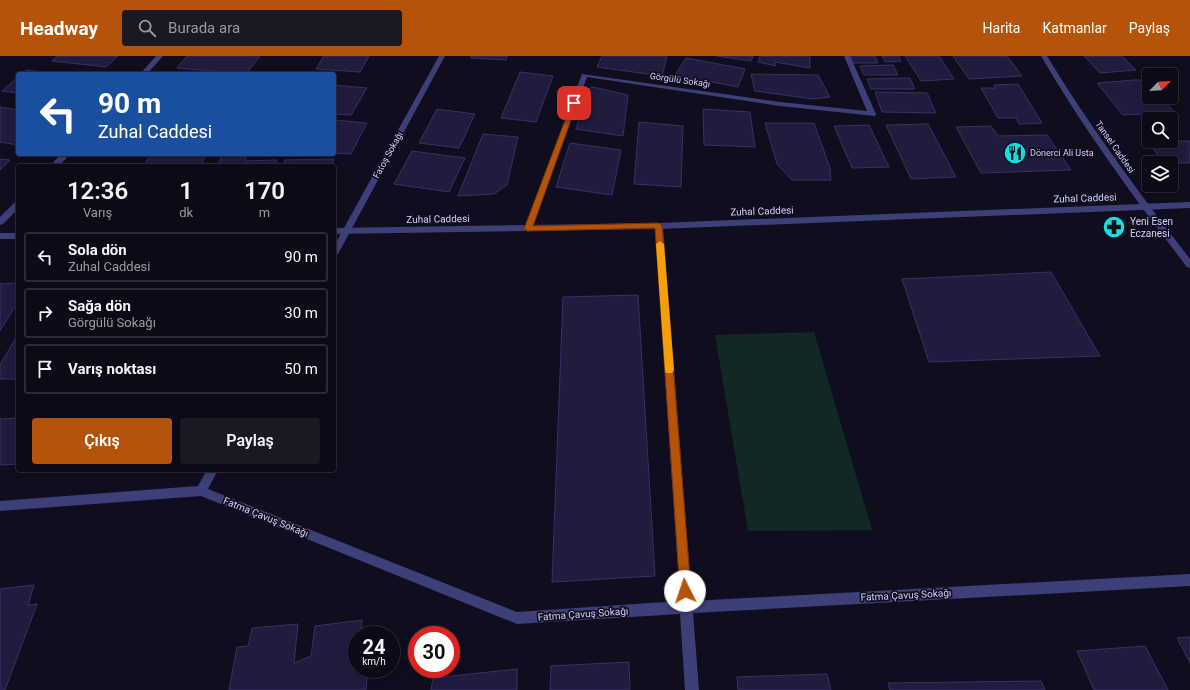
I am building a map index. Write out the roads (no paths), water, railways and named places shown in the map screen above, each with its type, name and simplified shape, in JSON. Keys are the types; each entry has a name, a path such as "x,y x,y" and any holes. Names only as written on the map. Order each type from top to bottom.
{"street":[{"path":"145,72 160,56"},
{"name":"Fatoş Sokağı","path":"336,250 442,56"},
{"name":"Görgülü Sokağı","path":"528,229 584,76 780,104 872,114 847,56"},
{"name":"Tansel Caddesi","path":"1044,56 1072,103 1145,207 1190,265"},
{"path":"56,164 64,156"},
{"name":"Zuhal Caddesi","path":"336,231 659,226 1190,205"},
{"path":"0,222 16,206"},
{"path":"659,226 692,690"},
{"path":"0,236 16,236"},
{"path":"201,491 212,472"},
{"name":"Fatma Çavuş Sokağı","path":"0,506 201,491 517,618 686,607 1190,580"}],"place":[{"name":"Dönerci Ali Usta","path":"1015,153"},
{"name":"Yeni Esen Eczanesi","path":"1114,227"}]}
